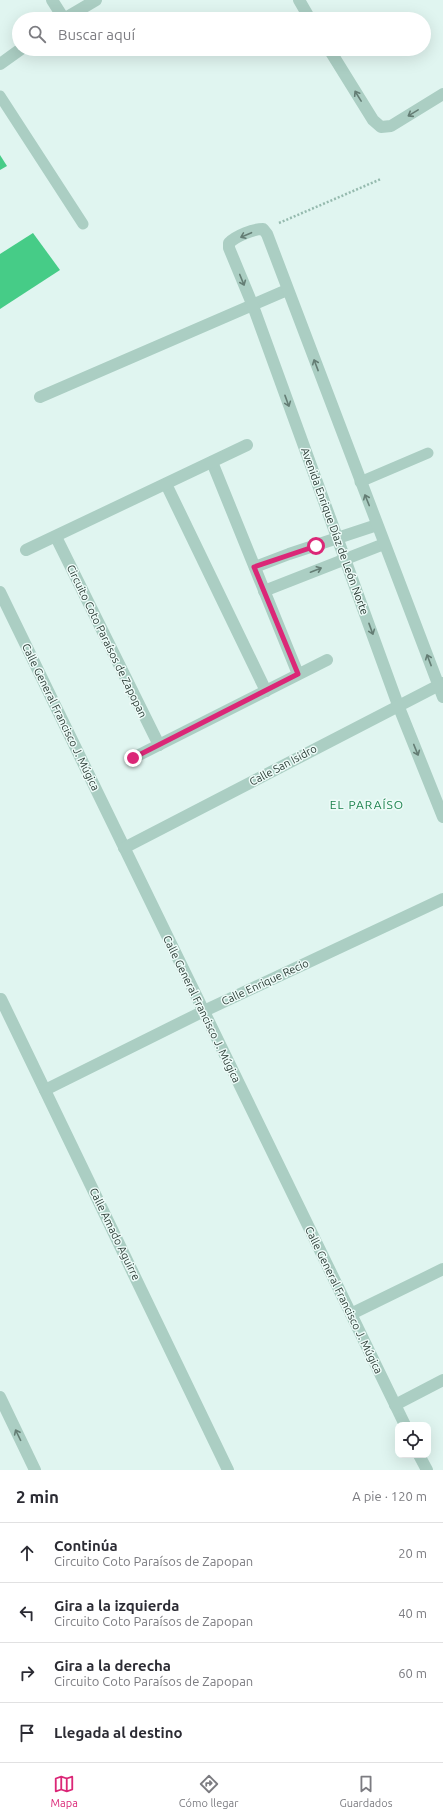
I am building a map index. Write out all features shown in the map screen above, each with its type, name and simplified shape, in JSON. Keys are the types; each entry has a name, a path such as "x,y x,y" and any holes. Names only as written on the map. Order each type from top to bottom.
{"street":[{"path":"52,0 60,12"},
{"path":"76,12 96,0"},
{"path":"299,0 306,12"},
{"path":"0,64 12,55"},
{"path":"333,56 373,120 381,127 391,126 443,94"},
{"name":"Avenida Enrique Díaz de León Norte","path":"263,230 258,229 233,240 229,243 229,248 253,306 398,705 443,817"},
{"path":"263,230 267,234 360,482 441,684 443,697"},
{"path":"40,397 287,290"},
{"path":"26,550 247,445"},
{"path":"212,462 298,674"},
{"path":"166,484 266,691"},
{"path":"254,567 377,525"},
{"name":"Circuito Coto Paraísos de Zapopan","path":"56,537 159,745"},
{"path":"264,591 384,544"},
{"name":"Calle General Francisco J. Múgica","path":"0,592 404,1422"},
{"path":"133,758 327,660"},
{"name":"Calle San Isidro","path":"124,848 441,684"},
{"name":"Calle Enrique Recio","path":"45,1090 204,1011 443,899"},
{"name":"Calle Amado Aguirre","path":"1,999 228,1470"},
{"path":"351,1314 443,1269"},
{"path":"395,1405 443,1380"},
{"path":"0,1397 36,1470"},
{"path":"421,1458 427,1470"}],"lane":[{"path":"0,96 82,224"},
{"path":"360,482 428,453"}],"path":[{"path":"263,230 381,179"}],"building":[{"path":"0,155 7,166 0,170"},
{"path":"33,233 60,270 0,309 0,254"}],"district":[{"name":"EL PARAÍSO","path":"367,804"}],"route":[{"path":"133,758 298,674 254,567 316,546"}]}
